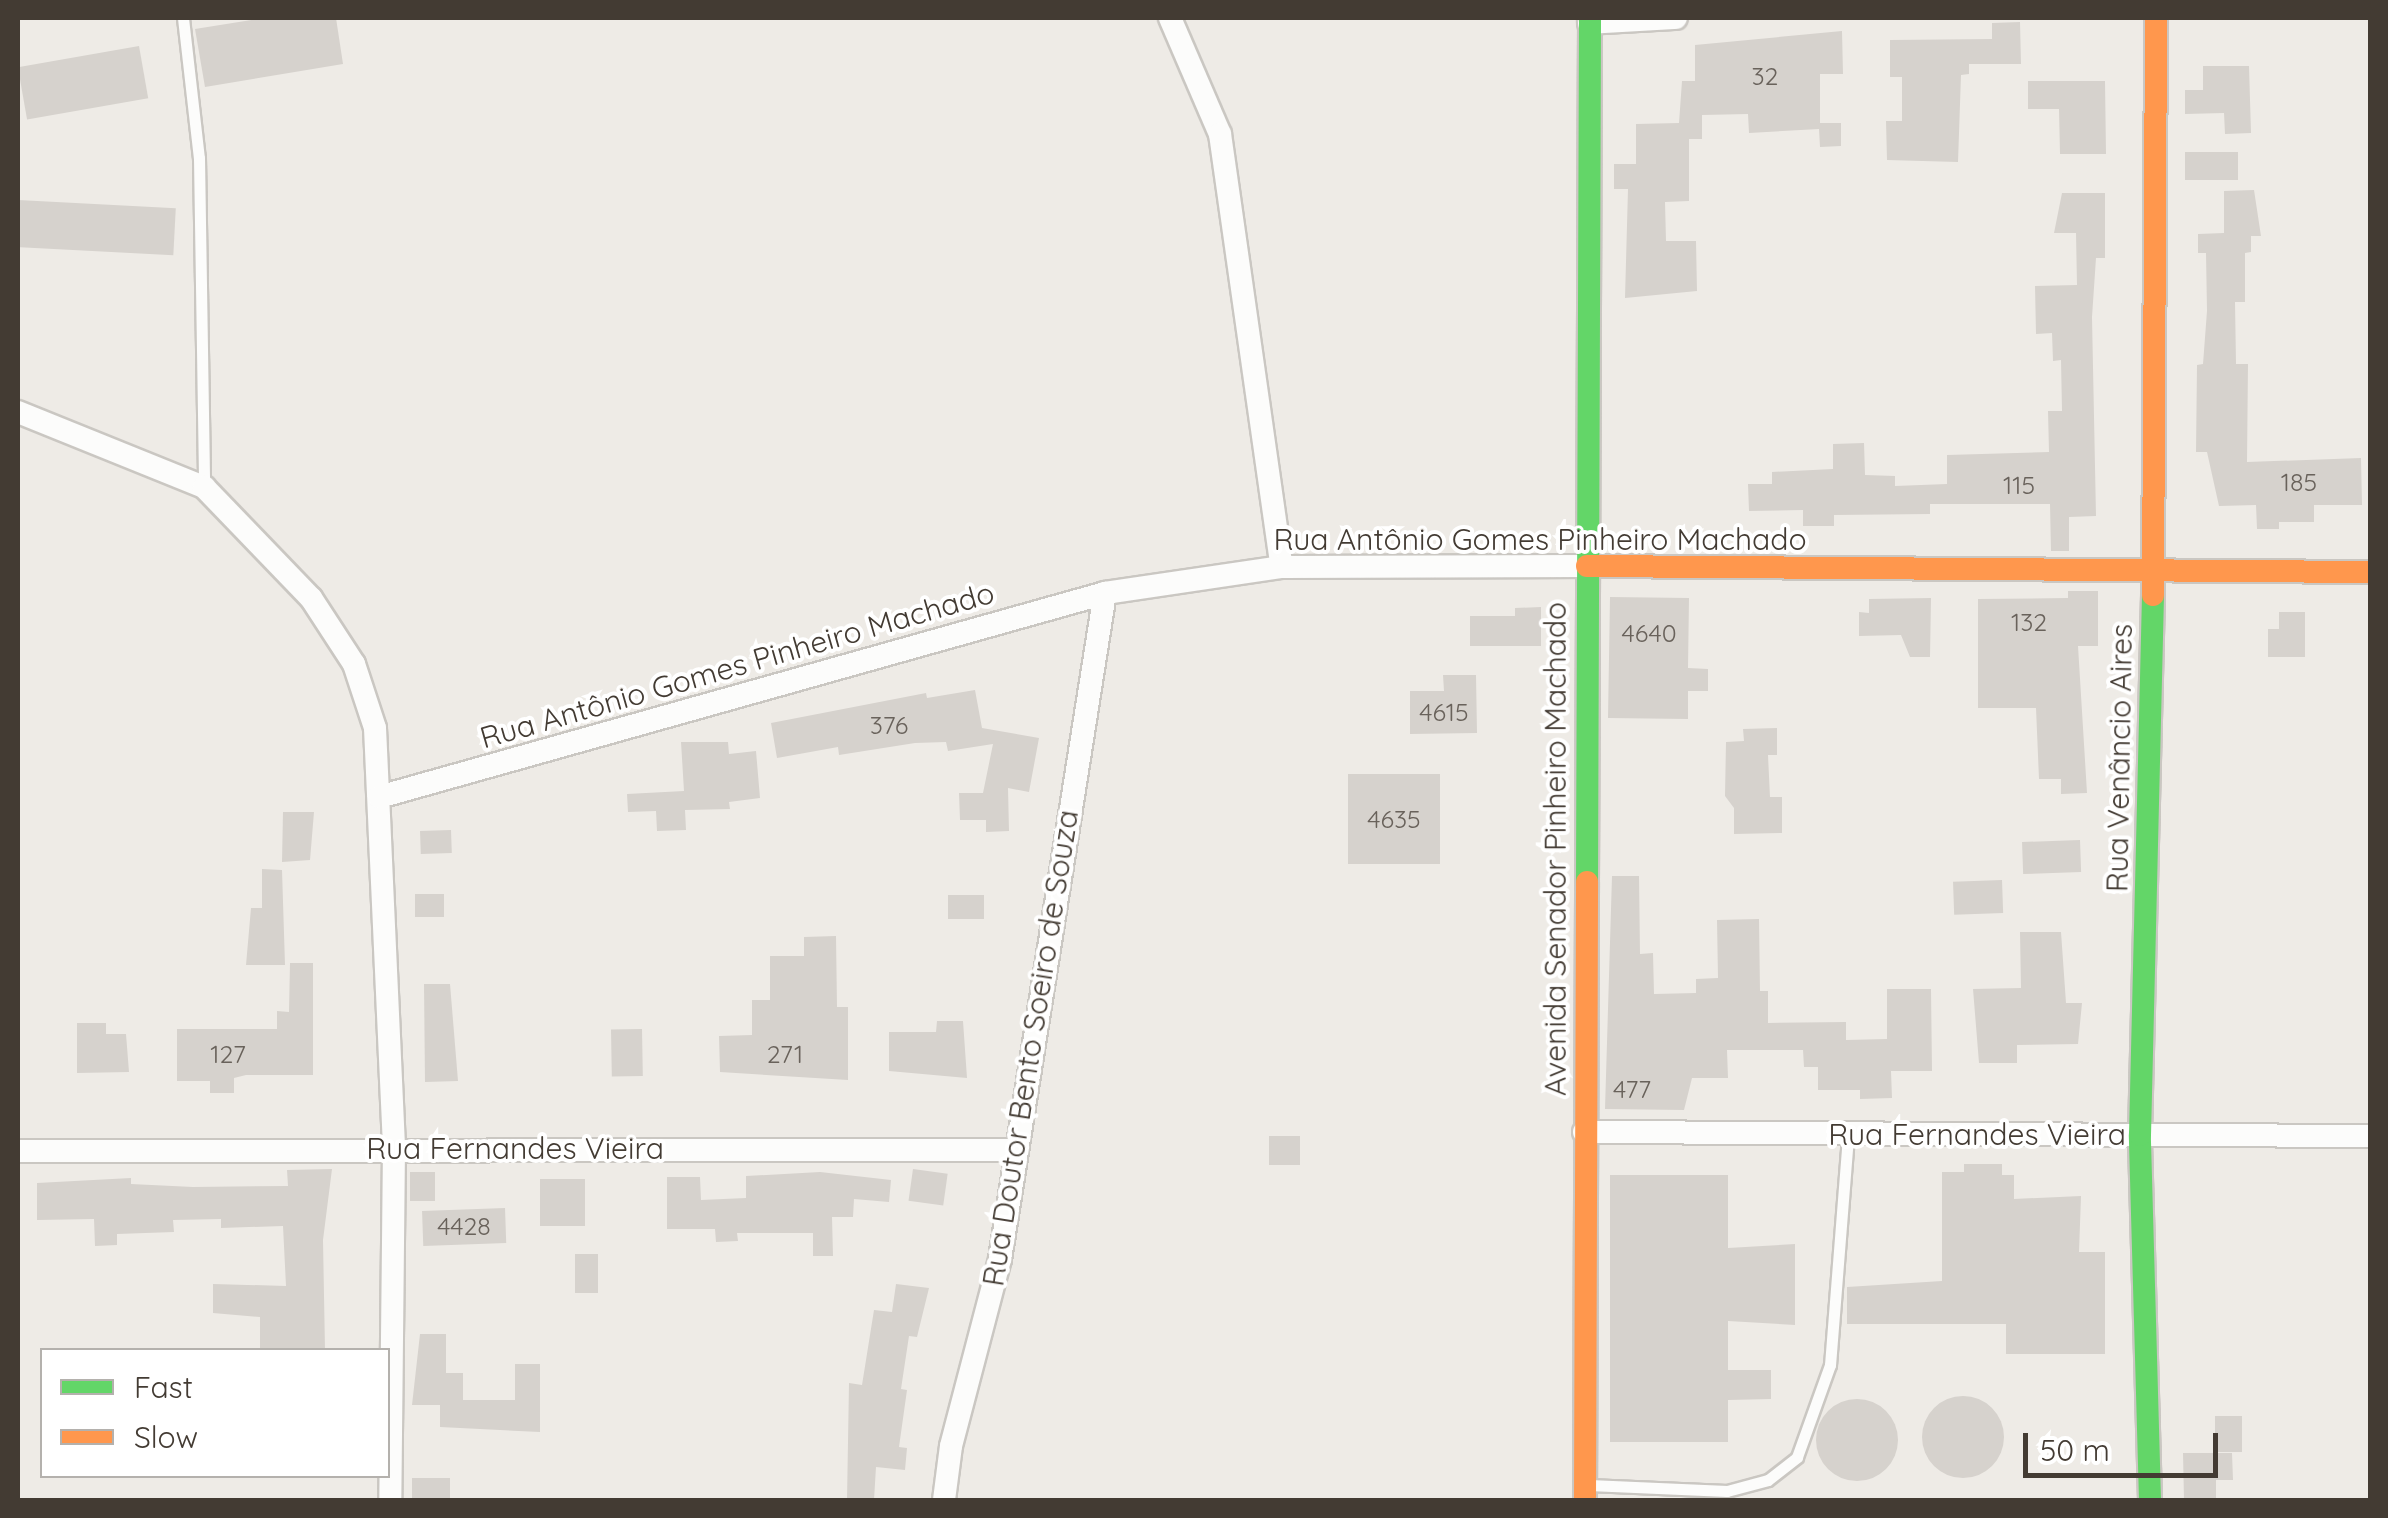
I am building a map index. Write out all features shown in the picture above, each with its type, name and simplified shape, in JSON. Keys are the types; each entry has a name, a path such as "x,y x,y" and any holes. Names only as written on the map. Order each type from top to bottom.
{"street":[{"path":"1170,18 1220,134 1282,567"},
{"path":"1590,20 1676,18"},
{"name":"Rua Venâncio Aires","path":"2150,1500 2140,1135 2154,569 2156,18"},
{"name":"Avenida Senador Pinheiro Machado","path":"1585,1492 1590,20"},
{"path":"18,412 204,486 311,598 354,664 375,728 379,797 394,1147 390,1500"},
{"name":"Rua Antônio Gomes Pinheiro Machado","path":"379,797 1105,593 1282,567 2370,572"},
{"name":"Rua Doutor Bento Soeiro de Souza","path":"944,1500 952,1446 1000,1259 1013,1150 1105,593"},
{"name":"Rua Fernandes Vieira","path":"1584,1132 2370,1136"},
{"name":"Rua Fernandes Vieira","path":"18,1151 394,1147 1013,1150"}],"lane":[{"path":"183,18 199,158 204,486"},
{"path":"1585,1492 1727,1491 1768,1480 1797,1457 1830,1365 1848,1134"}],"building":[{"path":"263,18 336,18 343,64 205,87 195,29"},
{"path":"2020,22 2021,64 1969,64 1969,74 1961,75 1958,162 1887,160 1886,121 1902,121 1902,77 1890,77 1890,40 1992,39 1992,23"},
{"path":"1842,31 1843,74 1820,74 1820,123 1841,123 1841,146 1820,147 1819,129 1749,133 1748,114 1702,115 1702,139 1689,139 1689,201 1665,202 1666,241 1696,241 1697,291 1625,298 1628,189 1614,189 1614,164 1636,164 1636,124 1679,123 1682,81 1695,81 1695,45"},
{"path":"139,46 148,98 27,120 18,67"},
{"path":"2203,66 2249,66 2251,133 2225,134 2224,113 2185,114 2185,90 2203,90"},
{"path":"2028,81 2105,81 2106,154 2060,154 2059,109 2028,109"},
{"path":"2185,152 2238,152 2238,180 2185,180"},
{"path":"2254,190 2261,236 2251,236 2251,252 2245,253 2245,302 2235,302 2236,364 2248,364 2247,462 2361,458 2362,505 2314,505 2314,522 2279,522 2279,529 2257,529 2256,505 2219,506 2207,452 2196,452 2197,365 2203,364 2207,311 2206,253 2198,253 2198,234 2224,233 2224,191"},
{"path":"2062,193 2105,193 2105,258 2096,258 2092,317 2096,516 2069,517 2069,551 2051,551 2050,504 1930,504 1930,514 1834,515 1834,526 1803,526 1803,510 1749,511 1748,484 1772,484 1772,472 1833,469 1833,444 1864,443 1865,475 1895,476 1895,486 1947,484 1947,455 2049,452 2048,411 2062,411 2061,360 2053,361 2052,333 2036,334 2035,286 2077,285 2076,233 2054,233"},
{"path":"18,200 176,208 173,255 18,247"},
{"path":"2068,591 2098,591 2098,646 2078,646 2087,793 2061,794 2061,779 2039,779 2036,708 1978,708 1978,599 2068,598"},
{"path":"1610,597 1689,598 1688,668 1708,669 1708,691 1688,691 1688,719 1608,718"},
{"path":"1931,598 1930,657 1910,657 1901,635 1859,636 1859,612 1869,613 1869,599"},
{"path":"1541,607 1541,646 1470,646 1470,616 1515,616 1515,608"},
{"path":"2279,612 2305,612 2305,657 2268,657 2268,629 2279,629"},
{"path":"1443,675 1476,675 1477,733 1410,734 1410,691 1444,691"},
{"path":"975,690 982,728 1039,738 1029,792 1008,788 1009,831 986,832 986,820 960,820 959,793 983,793 993,744 948,751 946,742 915,743 839,755 838,747 777,758 771,723 926,693 927,698"},
{"path":"1777,728 1777,755 1768,755 1770,797 1782,797 1782,833 1734,834 1734,808 1725,796 1726,742 1744,741 1743,729"},
{"path":"681,742 728,742 729,754 756,751 760,798 729,802 730,809 685,810 686,830 657,831 656,811 628,812 627,794 684,791"},
{"path":"1348,774 1440,774 1440,864 1348,864"},
{"path":"283,812 314,812 310,860 282,862"},
{"path":"451,830 452,853 421,854 420,831"},
{"path":"2080,840 2081,872 2023,874 2022,842"},
{"path":"262,869 282,870 285,965 246,965 251,908 262,908"},
{"path":"1612,876 1639,876 1640,954 1653,953 1654,994 1696,993 1696,979 1718,978 1717,920 1759,919 1760,991 1768,991 1768,1023 1846,1022 1846,1040 1887,1039 1887,989 1931,989 1932,1071 1891,1071 1892,1098 1860,1099 1860,1090 1818,1090 1818,1067 1804,1067 1803,1050 1727,1050 1728,1078 1692,1078 1684,1110 1605,1109"},
{"path":"2002,880 2003,913 1954,915 1953,882"},
{"path":"415,894 444,894 444,917 415,917"},
{"path":"948,895 984,895 984,919 948,919"},
{"path":"2020,932 2061,932 2066,1003 2082,1003 2078,1044 2017,1045 2017,1063 1979,1063 1973,989 2021,988"},
{"path":"836,936 837,1007 848,1007 848,1080 720,1072 719,1036 752,1035 752,1000 770,1000 770,956 804,956 804,937"},
{"path":"290,963 313,963 313,1075 246,1075 234,1078 234,1093 210,1093 210,1081 177,1081 177,1029 277,1029 277,1011 289,1012"},
{"path":"424,984 450,984 458,1081 425,1082"},
{"path":"937,1021 963,1021 967,1078 889,1071 889,1032 936,1032"},
{"path":"77,1023 106,1023 106,1034 126,1034 129,1072 77,1073"},
{"path":"642,1029 643,1076 612,1077 611,1030"},
{"path":"1269,1136 1300,1136 1300,1165 1269,1165"},
{"path":"1964,1164 2002,1164 2002,1175 2014,1175 2014,1199 2081,1196 2079,1252 2105,1252 2105,1354 2006,1354 2006,1324 1847,1324 1847,1287 1942,1281 1942,1172 1964,1172"},
{"path":"332,1169 323,1240 325,1348 260,1348 260,1317 213,1313 213,1284 286,1286 283,1226 221,1228 221,1219 173,1220 174,1232 117,1234 117,1245 95,1246 94,1219 37,1220 37,1183 131,1178 131,1184 288,1186 287,1170"},
{"path":"913,1169 948,1174 943,1206 909,1201"},
{"path":"410,1172 435,1172 435,1201 410,1201"},
{"path":"820,1172 891,1180 889,1202 854,1199 853,1217 832,1217 833,1256 813,1256 813,1233 737,1233 738,1241 716,1242 715,1229 667,1229 667,1177 700,1177 701,1200 746,1198 746,1176"},
{"path":"1610,1175 1728,1175 1728,1248 1795,1244 1795,1325 1728,1321 1728,1370 1771,1370 1771,1399 1728,1400 1728,1442 1610,1442"},
{"path":"540,1179 585,1179 585,1226 540,1226"},
{"path":"505,1208 506,1243 423,1246 422,1211"},
{"path":"575,1254 598,1254 598,1293 575,1293"},
{"path":"896,1284 929,1288 917,1337 909,1336 901,1389 907,1390 899,1447 907,1448 905,1470 876,1467 874,1500 847,1500 849,1383 862,1385 874,1310 892,1312"},
{"path":"420,1334 446,1334 446,1373 463,1373 463,1400 515,1400 515,1364 540,1364 540,1432 440,1427 440,1405 412,1405"},
{"path":"1963,1396 1979,1399 1992,1408 2001,1421 2001,1453 1992,1466 1979,1475 1963,1478 1947,1475 1934,1466 1925,1453 1922,1437 1925,1421 1934,1408 1947,1399"},
{"path":"1857,1399 1873,1402 1886,1411 1895,1424 1895,1456 1886,1469 1873,1478 1857,1481 1841,1478 1828,1469 1819,1456 1816,1440 1819,1424 1828,1411 1841,1402"},
{"path":"2215,1416 2242,1416 2242,1452 2215,1452"},
{"path":"2183,1453 2232,1453 2233,1480 2216,1480 2216,1500 2184,1500"},
{"path":"412,1478 450,1478 450,1500 412,1500"}],"traffic: fast":[{"path":"1587,882 1590,18"},
{"path":"2150,1500 2140,1135 2153,595"}],"traffic: slow":[{"path":"2153,595 2156,18"},
{"path":"1587,566 2370,572"},
{"path":"1585,1500 1587,882"}]}
